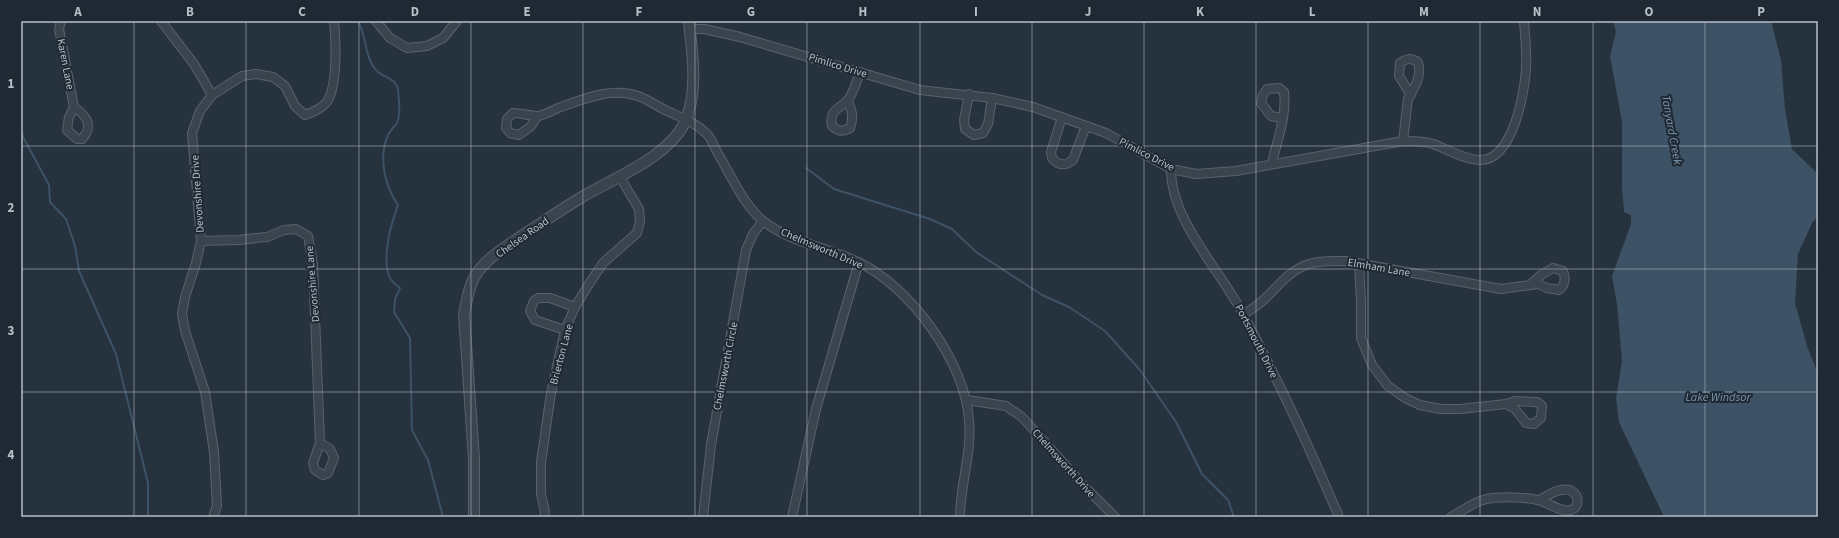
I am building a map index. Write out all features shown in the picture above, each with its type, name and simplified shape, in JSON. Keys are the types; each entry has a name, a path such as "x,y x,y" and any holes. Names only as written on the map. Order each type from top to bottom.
{"street":[{"name":"Karen Lane","path":"61,21 59,29 74,107"},
{"path":"161,21 194,64 212,95"},
{"name":"Devonshire Drive","path":"213,517 216,506 214,452 205,392 185,331 182,314 185,296 196,263 201,241 192,133 200,111 212,95 242,76 256,74 273,77 285,86 295,106 304,115 316,111 327,102 331,89 336,63 334,21"},
{"path":"376,21 390,38 407,48 427,46 443,38 457,21"},
{"name":"Pimlico Drive","path":"690,25 740,37 920,90 969,94 1033,107 1106,133 1171,169 1196,174 1236,171 1272,163 1403,141 1418,141 1432,144 1452,153 1481,160 1490,158 1498,153 1504,146 1517,118 1524,90 1526,47 1524,21"},
{"name":"Chelsea Road","path":"474,517 474,459 464,314 468,293 475,276 488,262 508,245 583,196 620,177 663,148 678,132 687,118 692,97 694,59 690,25"},
{"path":"848,101 860,72"},
{"name":"Chelmsworth Drive","path":"538,116 595,95 617,93 638,96 676,115 687,118 707,134 748,206 763,221 783,233 801,241 859,262 889,282 929,325 956,368 967,400 969,440 960,501 960,517"},
{"path":"969,94 964,120 965,129 974,135 983,133 988,124 992,98"},
{"path":"1403,141 1410,95"},
{"path":"1062,117 1051,152 1052,158 1060,164 1068,164 1073,160 1086,126"},
{"path":"1272,163 1282,118"},
{"name":"Portsmouth Drive","path":"1171,169 1171,183 1177,205 1188,227 1233,295 1243,314 1272,370 1339,517"},
{"name":"Brierton Lane","path":"547,515 541,494 540,462 551,393 565,330 575,307 603,263 637,233 640,220 639,209 620,177"},
{"name":"Chelmsworth Circle","path":"703,517 711,445 746,250 753,234 763,221"},
{"name":"Devonshire Lane","path":"201,241 238,240 267,237 284,230 296,229 308,236 313,265 320,443"},
{"name":"Elmham Lane","path":"1243,314 1255,309 1285,278 1308,264 1332,261 1359,264 1501,289 1531,284"},
{"path":"792,517 800,475 816,409 859,262"},
{"path":"1359,264 1361,301 1360,338 1372,365 1388,386 1405,398 1420,405 1441,409 1460,409 1506,404"},
{"path":"565,330 535,320 530,311 532,305 534,301 544,297 575,307"},
{"name":"Chelmsworth Drive","path":"967,400 1006,406 1022,417 1085,487 1115,517"},
{"path":"1450,517 1482,500 1492,498 1539,500"}],"water":[{"name":"Lake Windsor","path":"1613,21 1771,21 1781,60 1785,109 1792,149 1818,174 1818,216 1812,223 1798,254 1795,303 1808,349 1818,373 1818,517 1664,517 1619,422 1616,398 1622,361 1617,304 1612,276 1631,224 1631,215 1624,212 1622,187 1622,122 1610,56 1616,32"}],"waterway":[{"path":"358,21 373,67 378,72 393,81 398,90 399,115 397,123 388,135 385,144 383,162 386,181 398,205 388,240 386,259 389,276 391,280 400,288 395,299 394,312 410,338 412,430 428,460 443,517"},
{"path":"21,129 23,137 49,185 50,202 66,219 75,246 79,271 116,354 148,483 148,517"},
{"path":"806,168 834,189 930,219 952,229 976,252 1042,295 1069,307 1105,331 1140,370 1176,422 1202,474 1228,500 1234,517"}],"water label":[{"name":"Tanyard Creek","path":"1672,130"}]}
